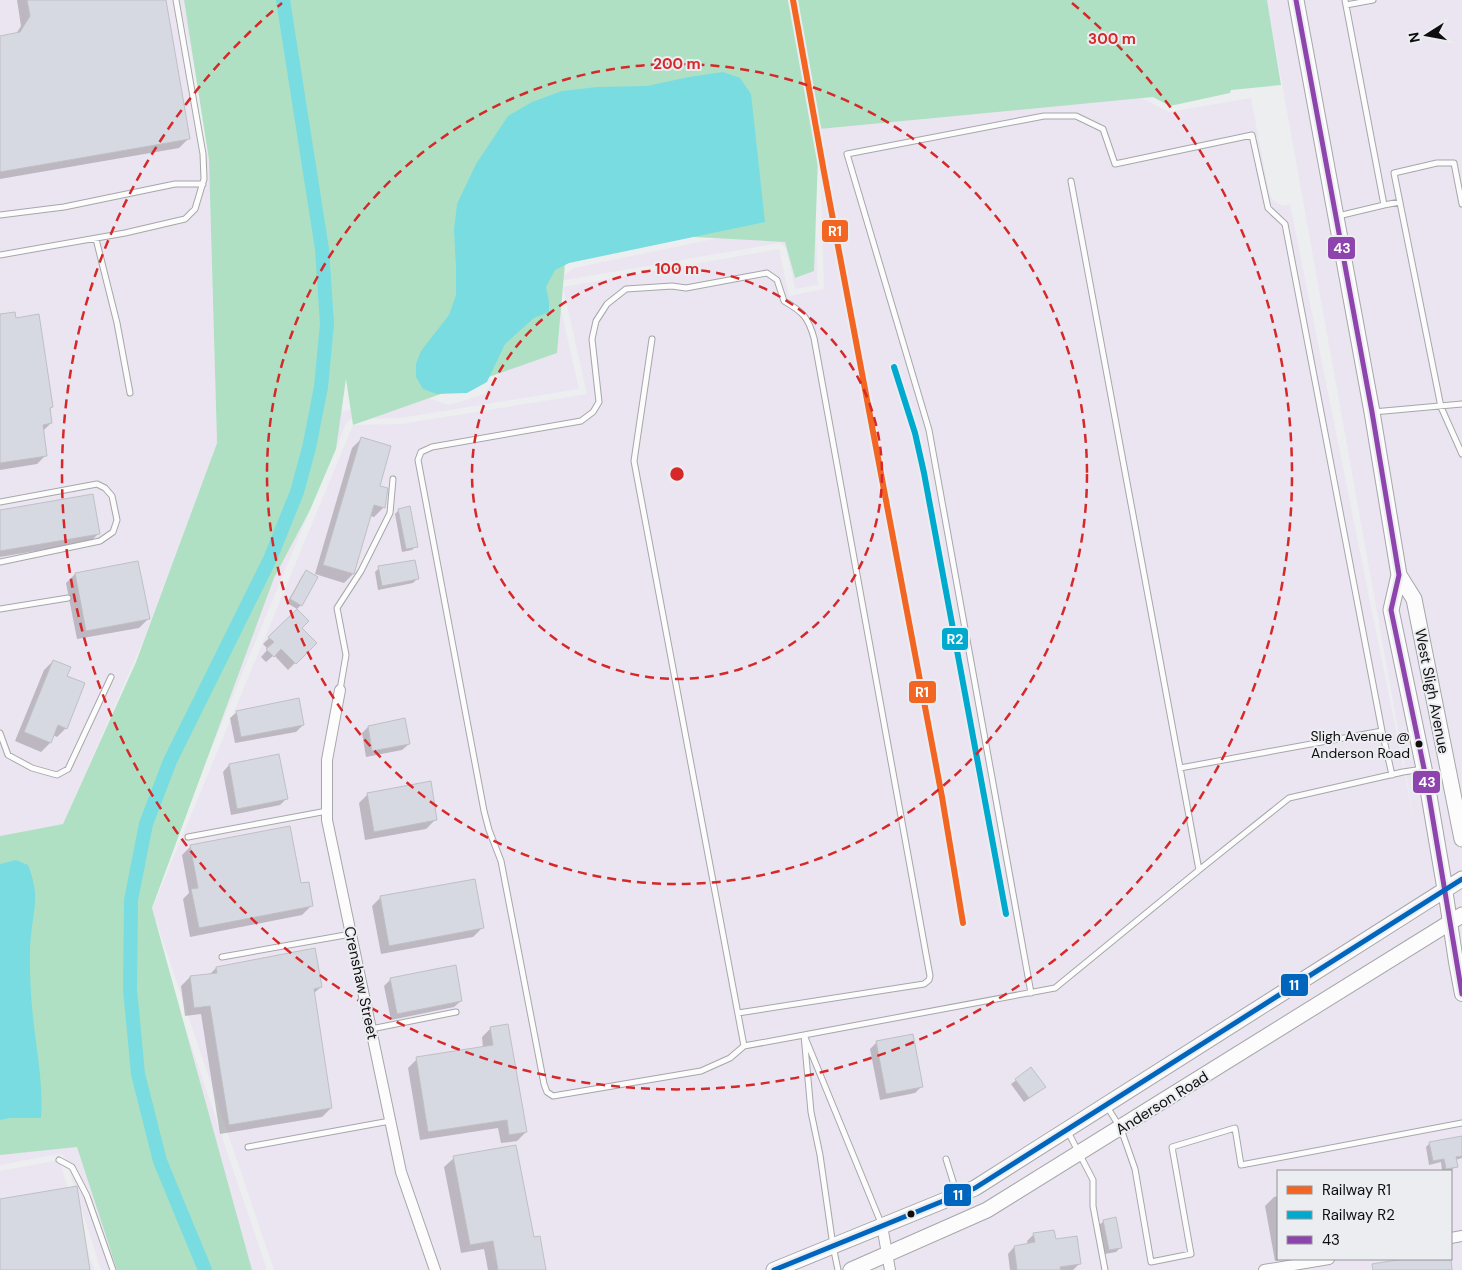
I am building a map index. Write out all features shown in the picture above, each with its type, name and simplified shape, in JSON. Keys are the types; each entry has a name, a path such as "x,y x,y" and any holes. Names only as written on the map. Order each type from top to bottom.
{"main road":[{"name":"West Sligh Avenue","path":"1296,0 1372,412 1400,576 1414,599 1462,840"},
{"name":"West Sligh Avenue","path":"1400,576 1391,610 1424,769 1446,889"},
{"name":"Anderson Road","path":"774,1270 975,1188 1462,879"},
{"name":"Anderson Road","path":"851,1270 987,1210 1456,919"}],"street":[{"name":"Crenshaw Street","path":"340,690 327,760 327,820 401,1172 436,1270"},
{"name":"West Sligh Avenue","path":"1446,889 1456,919 1462,994"},
{"path":"882,1226 890,1270"},
{"path":"1264,1270 1323,1260"}],"lane":[{"path":"0,255 96,239 185,218 195,209 203,184 203,154 176,0"},
{"path":"1373,0 1346,2 1384,205"},
{"path":"1031,993 928,430 847,154 1044,116 1076,116 1103,130 1115,164 1252,135 1268,208 1285,224 1392,775"},
{"path":"1462,204 1454,163 1437,164 1394,173 1441,407 1462,454"},
{"path":"1071,181 1199,870"},
{"path":"0,215 64,207 174,184 203,184"},
{"path":"1336,216 1400,202"},
{"path":"96,239 117,323 130,393"},
{"path":"738,1014 924,984 930,976 814,338 809,320 800,310 784,301 777,280 767,272 686,288 672,286 626,289 607,304 596,321 592,339 599,402 593,412 581,421 432,447 422,452 418,460 484,811 489,830 501,860 544,1084 547,1092 553,1096 701,1071 730,1058 744,1046 1055,988 1289,798 1424,769"},
{"path":"652,339 634,461 744,1046"},
{"path":"1372,412 1462,404"},
{"path":"340,690 346,655 337,608 361,571 390,513 393,479"},
{"path":"0,502 97,484 105,488 112,496 117,520 113,532 100,541 0,562"},
{"path":"0,609 68,598"},
{"path":"0,732 8,755 32,768 57,776 68,769 111,676"},
{"path":"1180,768 1382,731"},
{"path":"188,837 327,811"},
{"path":"222,957 351,934"},
{"path":"371,1029 456,1012"},
{"path":"804,1036 882,1226"},
{"path":"804,1036 811,1112 820,1155 838,1270"},
{"path":"1106,1105 1120,1128 1135,1169 1150,1262 1191,1254 1172,1147 1235,1128 1241,1165 1462,1123"},
{"path":"248,1147 390,1121"},
{"path":"1067,1130 1093,1180 1093,1206 1105,1270"},
{"path":"946,1159 957,1195"},
{"path":"59,1160 72,1167 87,1196 113,1270"}],"shaded area":[{"path":"0,0 173,0 209,160 217,443 144,639 63,824 0,836"},
{"path":"179,0 185,0 207,122"},
{"path":"1267,0 1462,0 1462,1270 274,1270 152,909 353,425 401,424 587,394 563,287 779,249 789,296 824,289 819,129 1095,74 1169,112 1251,98 1269,192 1273,200 1282,206 1290,204 1417,835"},
{"path":"812,130 818,285 795,289 786,248 780,243 560,281 556,288 579,389 400,418 351,419 346,423 336,449 341,412 411,393 450,405 484,394 513,355 557,280 574,268 766,228"},
{"path":"310,510 162,867 244,633"},
{"path":"155,938 267,1270 223,1270"},
{"path":"0,1126 100,1127 140,1270 101,1270 63,1155 58,1154 0,1165"},
{"path":"59,1160 94,1270 0,1270 0,1171"}],"green space":[{"path":"184,0 1267,0 1281,85 1231,90 1230,93 1170,106 1153,97 819,129 814,271 795,278 785,242 568,230 557,353 353,425 346,379 336,449 310,510 274,578 152,908 252,1270 117,1270 77,1147 0,1155 0,836 63,824 136,662 217,443 209,160"}],"water":[{"path":"723,72 740,78 751,94 765,222 569,263 555,270 546,287 549,312 534,318 505,344 487,382 467,393 437,394 423,389 416,377 416,364 421,351 449,315 456,295 454,230 457,204 476,164 508,116 532,102 562,91 597,87 647,86"},
{"path":"16,860 28,865 35,893 30,943 30,972 42,1103 41,1118 10,1118 0,1120 0,864"}],"building":[{"path":"27,0 166,0 190,139 0,172 0,36 20,32 30,16"},
{"path":"15,312 16,318 39,314 53,407 50,408 52,423 43,425 47,456 0,463 0,314"},
{"path":"361,437 391,446 380,486 388,488 385,508 374,505 354,574 323,565"},
{"path":"93,494 100,534 0,551 0,510"},
{"path":"410,506 418,547 406,549 398,509"},
{"path":"415,560 419,579 382,586 378,566"},
{"path":"138,561 150,619 86,631 75,573"},
{"path":"306,570 318,577 302,606 290,599"},
{"path":"297,609 309,621 302,628 317,643 296,664 281,649 274,657 266,649 274,642 268,637"},
{"path":"53,660 71,667 67,676 85,683 67,729 58,725 51,743 24,732"},
{"path":"299,698 304,725 241,737 236,711"},
{"path":"405,718 410,744 372,751 368,726"},
{"path":"279,754 288,799 237,809 229,764"},
{"path":"431,781 437,820 374,832 367,793"},
{"path":"290,826 301,883 309,882 313,906 199,928 191,889 198,888 190,845"},
{"path":"475,879 484,928 389,946 380,896"},
{"path":"315,948 322,987 314,989 332,1108 229,1125 210,1006 194,1008 190,976 217,973 216,967"},
{"path":"456,965 462,1001 397,1014 390,978"},
{"path":"508,1024 527,1132 509,1135 507,1120 428,1132 416,1057 493,1045 490,1027"},
{"path":"913,1034 923,1087 886,1094 876,1041"},
{"path":"1031,1067 1046,1087 1029,1098 1015,1079"},
{"path":"1462,1136 1462,1156 1456,1157 1458,1167 1446,1169 1444,1159 1433,1161 1429,1142"},
{"path":"516,1145 534,1237 540,1236 546,1270 498,1270 493,1241 470,1245 453,1156"},
{"path":"77,1186 90,1270 0,1270 0,1199"},
{"path":"1116,1217 1122,1248 1109,1250 1103,1220"},
{"path":"1054,1230 1056,1239 1077,1236 1081,1264 1060,1267 1061,1270 1017,1270 1014,1246 1035,1242 1033,1233"},
{"path":"1397,1260 1451,1260 1452,1270 1373,1270 1372,1264"}],"waterway":[{"path":"205,1270 160,1161 138,1074 130,989 131,900 146,824 170,761 270,559 297,492 309,448 321,387 327,324 322,249 283,0"}],"rail line":[{"name":"R1","path":"793,0 942,797 963,923"},
{"name":"R2","path":"894,367 915,433 924,473 1006,914"}],"transit line":[{"name":"43","path":"1296,0 1372,412 1399,575 1391,610 1426,778 1462,994"},
{"name":"11","path":"774,1270 975,1188 1462,879"}],"place":[{"name":"Sligh Avenue @ Anderson Road","path":"1419,744"}]}
